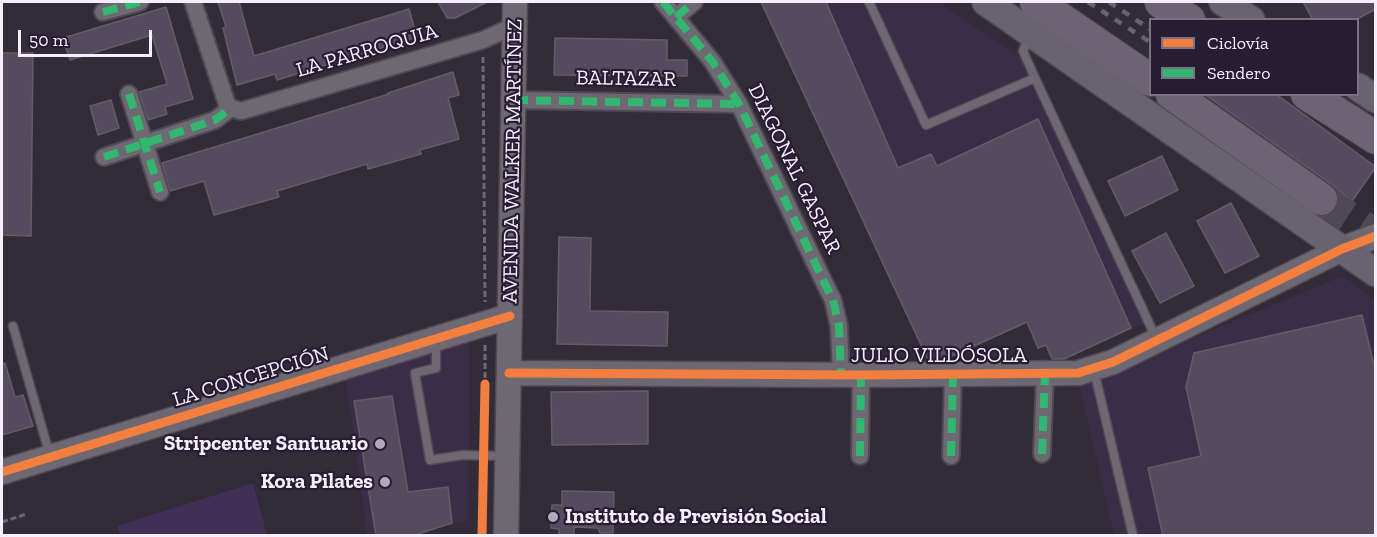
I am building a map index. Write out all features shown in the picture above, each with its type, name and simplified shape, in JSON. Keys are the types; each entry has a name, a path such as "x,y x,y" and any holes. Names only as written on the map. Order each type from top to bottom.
{"highway":[{"path":"1036,2 1149,79"},
{"path":"1161,2 1186,18"},
{"path":"1175,96 1321,199"},
{"path":"1310,96 1376,138"}],"main road":[{"path":"986,2 1376,273"},
{"path":"1223,2 1248,18"},
{"path":"1359,88 1376,99"}],"street":[{"path":"103,12 140,2"},
{"path":"193,2 227,104 231,108"},
{"name":"AVENIDA WALKER MARTÍNEZ","path":"506,536 515,2"},
{"name":"DIAGONAL GASPAR","path":"663,2 712,61 739,104 832,300 851,375 860,456"},
{"path":"676,17 693,2"},
{"name":"LA PARROQUIA","path":"104,157 215,120 231,108 246,110 483,40 514,26"},
{"path":"129,94 160,192"},
{"name":"BALTAZAR","path":"513,100 739,104"},
{"name":"JULIO VILDÓSOLA","path":"509,372 851,375 1078,373 1094,369 1157,341 1342,249 1376,236"},
{"name":"LA CONCEPCIÓN","path":"2,472 510,316"},
{"path":"951,456 953,374"},
{"path":"1042,454 1045,374"}],"lane":[{"path":"869,2 926,125 1035,78"},
{"path":"1031,32 1023,51 1157,341"},
{"path":"13,326 50,457"},
{"path":"436,339 436,368 416,373 430,460 463,455 508,456"},
{"path":"1094,369 1133,536"}],"path":[{"path":"483,40 485,396"},
{"path":"2,522 27,514"}],"shaded area":[{"path":"761,2 939,2 1036,67 1152,322 1130,328 1054,364 1046,345 1038,348 1026,322 930,366"},
{"path":"1343,276 1375,300 1375,535 1114,535 1079,385"},
{"path":"470,342 468,519 416,535 367,535 346,380"},
{"path":"253,483 267,535 120,535 117,526"}],"building":[{"path":"218,2 239,2 254,56 409,9 417,37 277,80 275,74 237,85 223,28 226,27"},
{"path":"438,2 487,2 455,18 447,18"},
{"path":"761,2 826,2 898,168 931,154 937,166 1038,119 1131,328 1064,359 1052,359 1046,345 1038,348 1027,322 943,360 928,360"},
{"path":"1303,2 1376,2 1376,9 1359,18 1312,18"},
{"path":"166,7 193,99 165,107 167,114 148,120 139,92 167,84 152,35 70,60 63,38"},
{"path":"555,38 667,40 667,60 687,60 687,76 554,75"},
{"path":"2,53 33,53 31,236 2,235"},
{"path":"453,72 459,95 448,98 459,139 420,150 421,154 368,169 367,164 277,191 279,197 214,215 204,181 170,191 162,163 389,94"},
{"path":"1207,96 1279,96 1376,167 1352,201"},
{"path":"111,100 119,128 98,135 90,106"},
{"path":"1162,156 1178,190 1125,216 1108,181"},
{"path":"1231,203 1259,256 1225,273 1197,221"},
{"path":"1166,233 1194,286 1160,303 1132,251"},
{"path":"559,237 591,238 590,311 668,312 667,346 557,344"},
{"path":"1362,315 1376,373 1376,536 1163,536 1148,468 1201,456 1186,387 1194,353"},
{"path":"5,363 15,397 23,395 33,426 2,435 2,364"},
{"path":"648,391 648,444 552,445 551,392"},
{"name":"Stripcenter Santuario","path":"392,396 408,492 448,487 452,523 412,536 376,536 354,401"},
{"path":"562,491 614,492 613,533 600,533 598,528 574,527 574,535 559,535 559,529 551,528 552,505 562,505"}],"tunnel":[{"path":"1321,199 1376,235"}],"railway":[{"path":"1088,2 1149,41"},
{"path":"1109,2 1149,28"}],"marked path":[{"path":"103,12 140,2"},
{"path":"663,2 712,61 739,104 833,300 839,326 841,375"},
{"path":"676,17 694,2"},
{"path":"129,94 160,192"},
{"path":"513,100 739,104"},
{"path":"104,157 215,120 231,108"},
{"path":"951,456 953,374"},
{"path":"1042,454 1045,374"},
{"path":"860,456 861,375"}],"cycle path":[{"path":"509,373 861,375 1078,373 1113,362 1342,249 1376,236"},
{"path":"2,472 510,316"},
{"path":"482,536 485,384"}],"place":[{"name":"Stripcenter Santuario","path":"380,444"},
{"name":"Kora Pilates","path":"385,482"},
{"name":"Instituto de Previsión Social","path":"553,517"}]}
